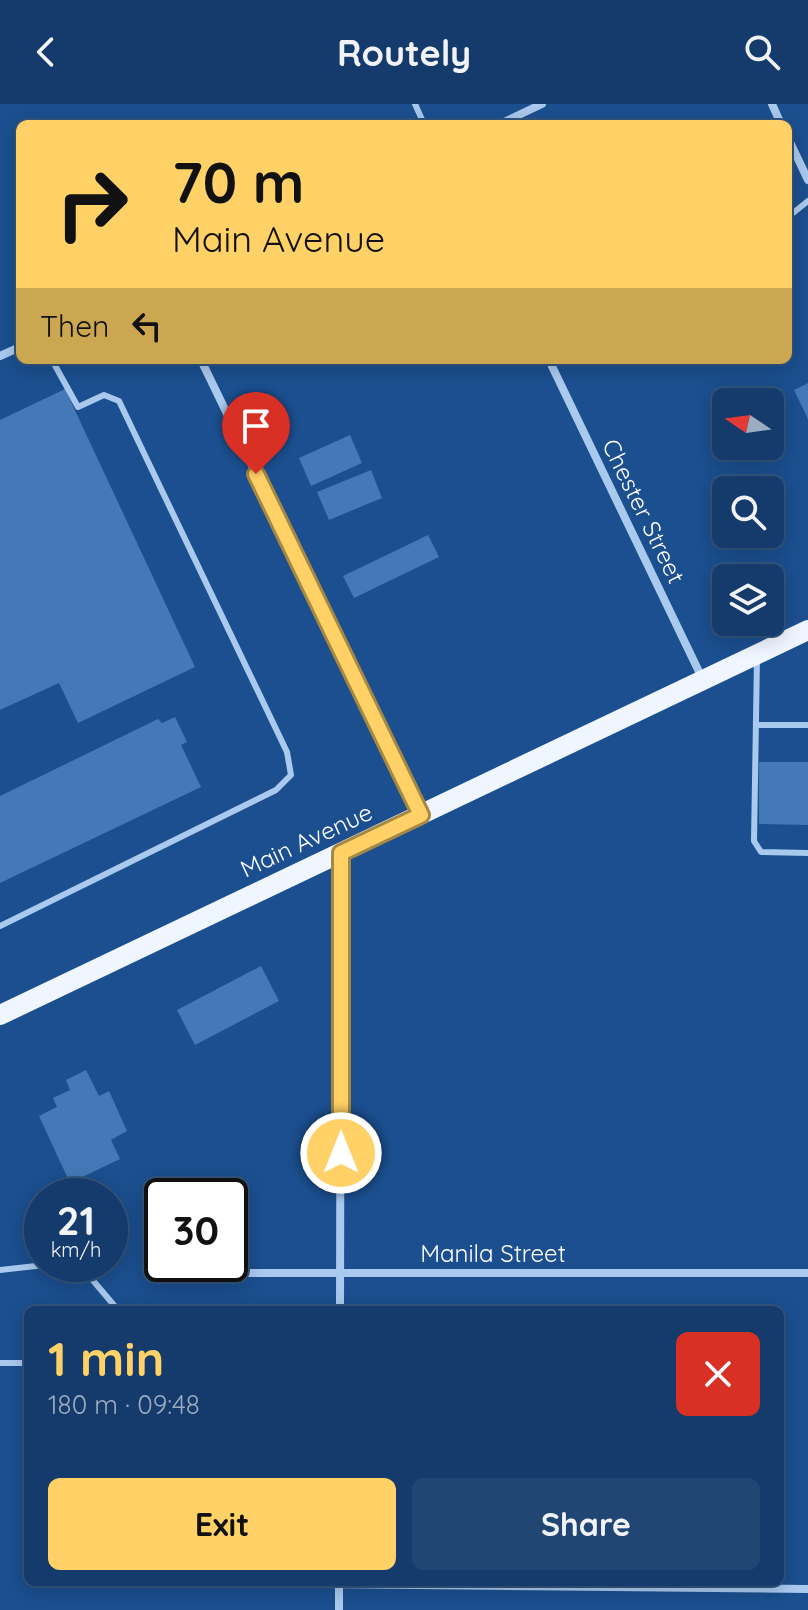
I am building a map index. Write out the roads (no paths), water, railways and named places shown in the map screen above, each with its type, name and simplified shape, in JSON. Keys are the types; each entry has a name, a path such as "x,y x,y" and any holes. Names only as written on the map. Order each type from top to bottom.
{"main road":[{"name":"Main Avenue","path":"0,1015 808,630"}],"street":[{"path":"508,120 542,104"},
{"path":"792,146 808,180"},
{"path":"203,364 421,815"},
{"name":"Chester Street","path":"551,364 703,680"},
{"path":"340,1306 341,853"},
{"name":"Manila Street","path":"248,1273 808,1273"},
{"path":"339,1586 339,1610"},
{"path":"574,1586 808,1589"}],"lane":[{"path":"792,214 808,201"},
{"path":"0,926 276,790 291,775 287,752 119,401 104,395 78,407 54,364"},
{"path":"757,654 754,841 761,852 808,853"},
{"path":"756,725 808,725"},
{"path":"0,1270 24,1267"},
{"path":"94,1282 115,1306"},
{"path":"0,1363 24,1363"}]}
